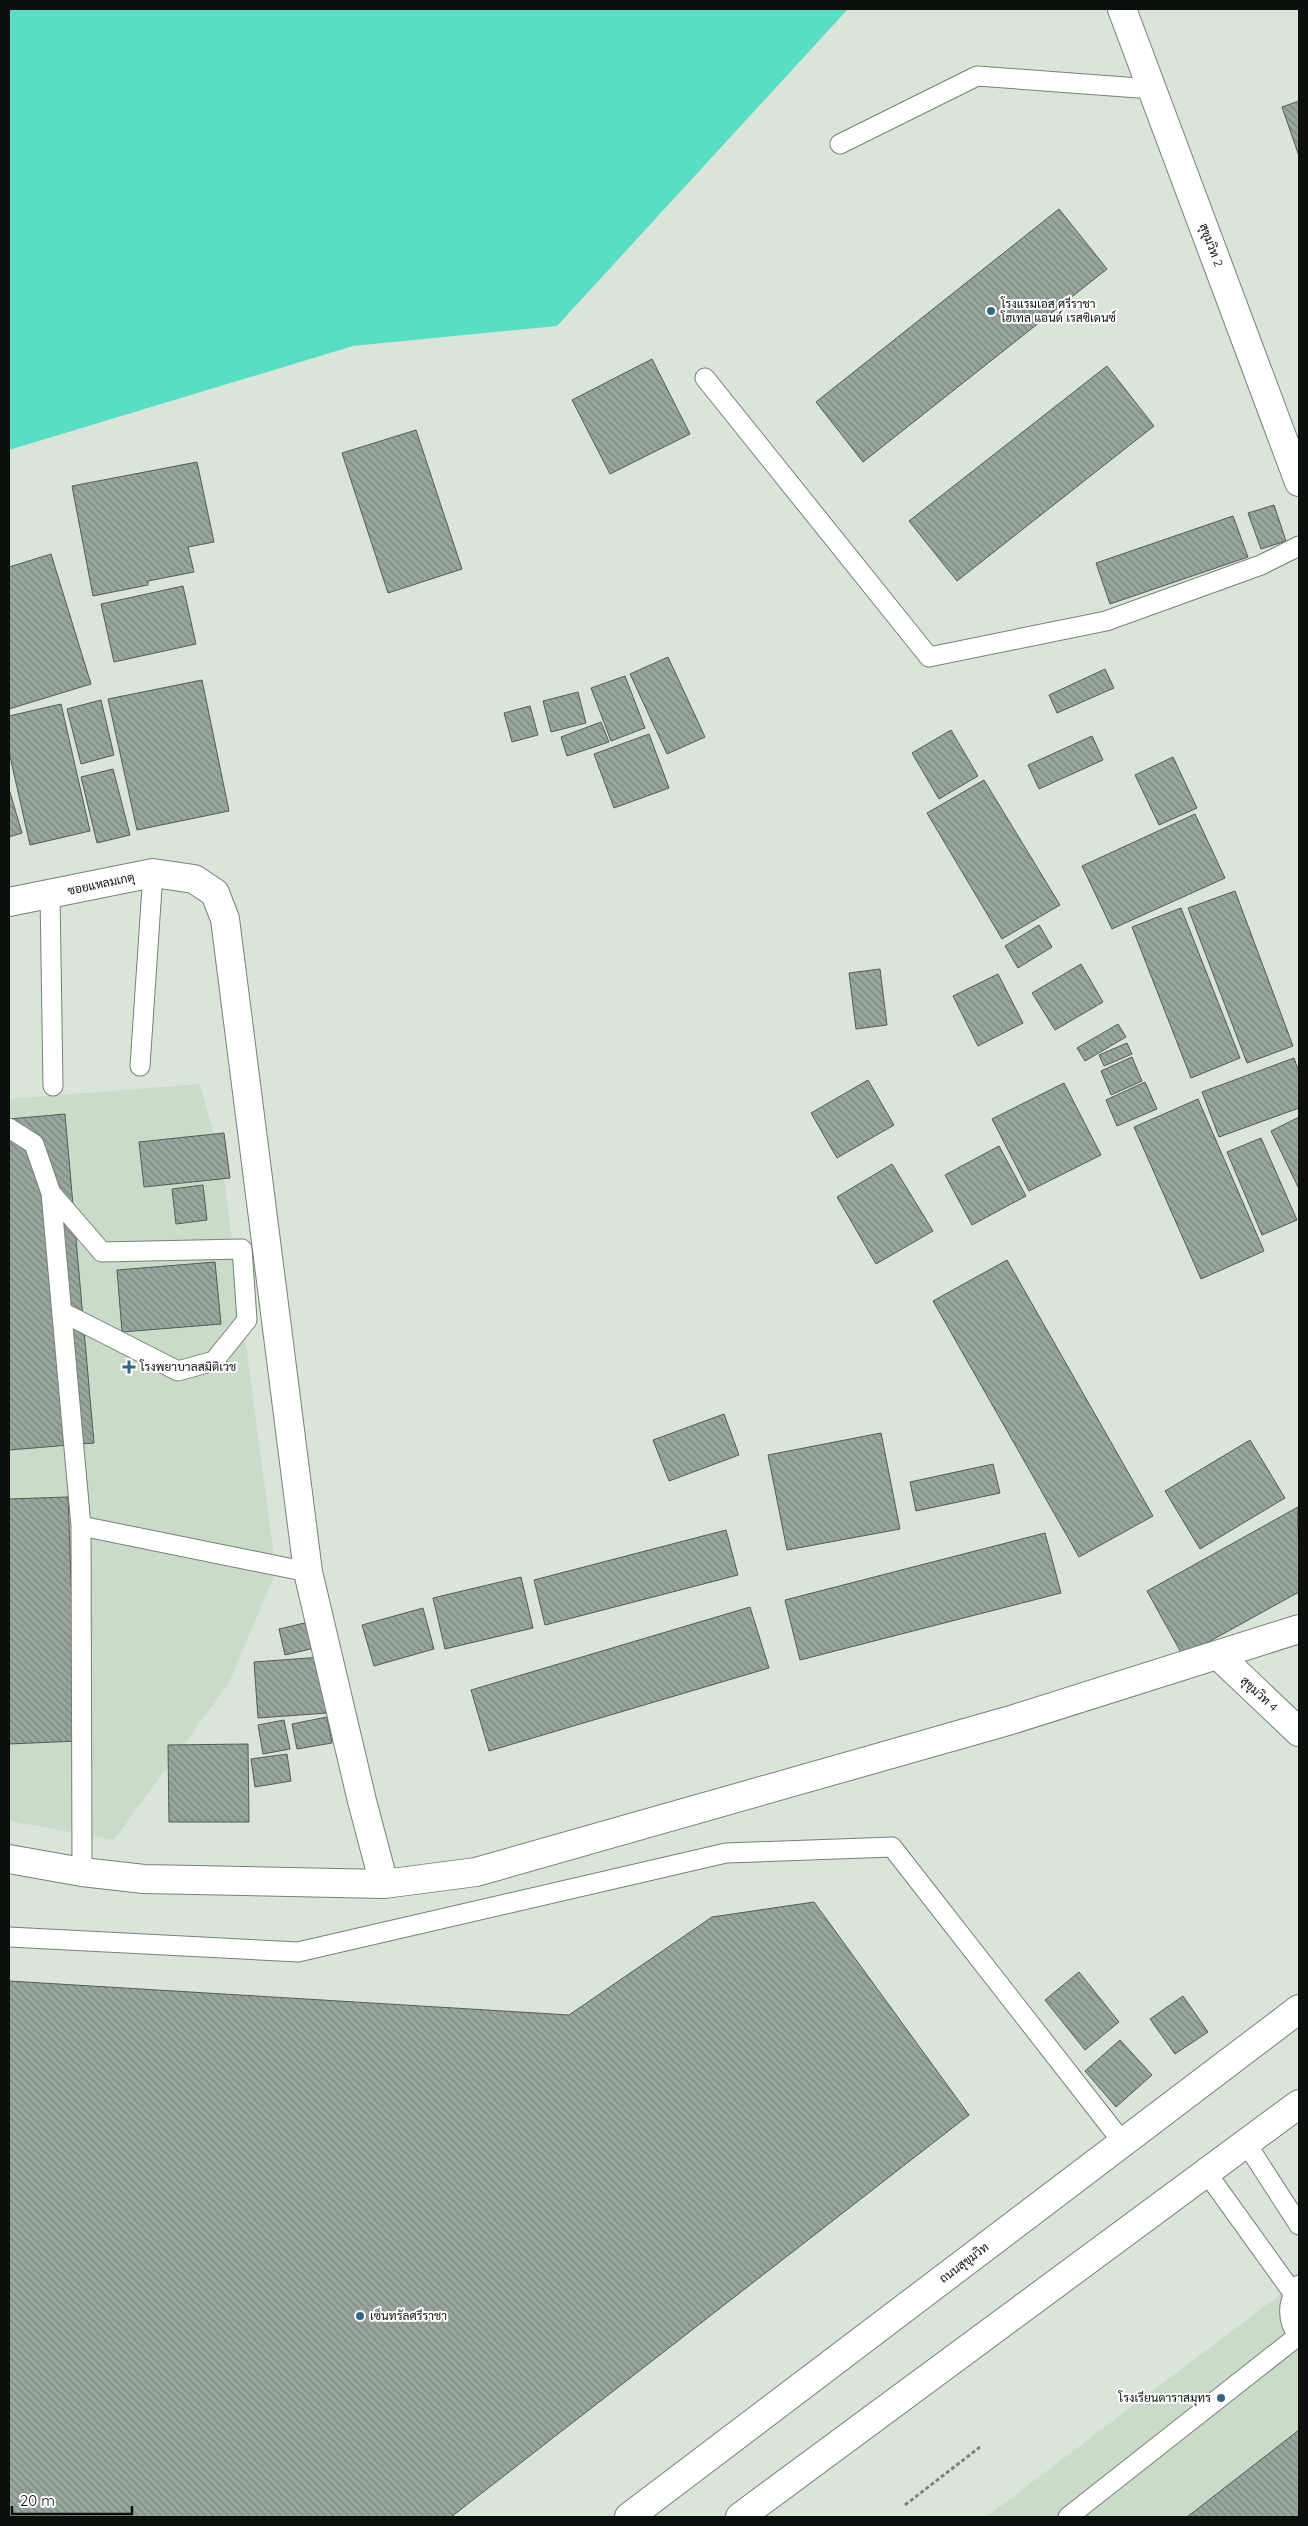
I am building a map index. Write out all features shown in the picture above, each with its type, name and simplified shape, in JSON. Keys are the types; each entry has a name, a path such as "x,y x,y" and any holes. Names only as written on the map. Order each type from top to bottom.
{"main road":[{"name":"สุขุมวิท 2","path":"1122,9 1299,482"},
{"name":"ซอยแหลมเกตุ","path":"9,902 153,873 194,879 215,893 225,919 308,1572"},
{"path":"308,1572 362,1801 384,1884"},
{"path":"9,1859 82,1872 144,1879 384,1884 476,1872 1011,1720 1219,1656 1299,1629"},
{"name":"สุขุมวิท 4","path":"1219,1656 1299,1732"},
{"name":"ถนนสุขุมวิท","path":"629,2517 1124,2144 1299,2009"},
{"path":"740,2517 1299,2104"}],"lane":[{"path":"840,144 977,76 1152,89"},
{"path":"705,378 930,658 1106,621 1261,565 1299,546"},
{"path":"140,1066 153,873"},
{"path":"50,894 53,1086"},
{"path":"9,1128 34,1144 51,1193 81,1526 82,1872"},
{"path":"51,1193 102,1252 242,1249 247,1320 214,1361 178,1372 62,1312"},
{"path":"81,1526 308,1572"},
{"path":"9,1937 298,1952 726,1853 892,1847 1124,2144"},
{"path":"1246,2143 1299,2225"},
{"path":"1068,2517 1299,2337 1290,2323 1289,2308 1296,2289 1206,2172"}],"path":[{"path":"905,2506 980,2447"}],"shaded area":[{"name":"โรงพยาบาลสมิติเวช","path":"200,1084 222,1163 276,1572 229,1683 114,1840 9,1821 9,1099"},
{"name":"โรงเรียนดาราสมุทร","path":"1299,2280 1299,2517 986,2517"}],"water":[{"path":"9,9 848,9 557,326 353,346 9,450"}],"building":[{"path":"1299,101 1299,156 1282,107"},
{"path":"1059,209 1107,269 863,462 816,402"},
{"path":"652,359 690,434 610,474 572,400"},
{"path":"1107,366 1154,426 957,581 909,521"},
{"path":"416,430 462,569 388,593 342,453"},
{"path":"197,462 214,542 188,547 194,572 148,581 148,585 93,596 72,486"},
{"path":"1274,505 1286,541 1261,549 1248,513"},
{"path":"1233,516 1248,557 1110,604 1096,563"},
{"path":"51,554 91,684 9,709 9,567"},
{"path":"183,586 196,644 114,662 101,604"},
{"path":"668,657 705,737 667,754 630,674"},
{"path":"1105,669 1114,688 1057,713 1049,695"},
{"path":"625,676 645,728 611,741 591,688"},
{"path":"202,680 229,811 137,830 108,699"},
{"path":"578,692 586,723 551,732 543,701"},
{"path":"101,700 114,755 81,764 67,709"},
{"path":"61,704 90,831 30,845 9,752 9,716"},
{"path":"530,706 538,735 512,742 504,713"},
{"path":"601,722 609,742 567,756 561,737"},
{"path":"951,730 978,776 939,799 912,753"},
{"path":"649,734 669,788 614,808 594,754"},
{"path":"1092,736 1103,760 1039,789 1028,765"},
{"path":"1173,757 1197,808 1159,825 1135,775"},
{"path":"113,769 130,835 97,843 81,777"},
{"path":"984,780 1060,905 1002,939 927,813"},
{"path":"9,789 22,833 9,837"},
{"path":"1195,814 1225,878 1112,929 1082,866"},
{"path":"1235,891 1293,1046 1247,1063 1188,908"},
{"path":"1181,908 1240,1058 1191,1078 1132,927"},
{"path":"1039,925 1052,947 1018,968 1005,946"},
{"path":"1081,964 1103,1002 1055,1030 1032,993"},
{"path":"880,969 887,1025 856,1029 849,973"},
{"path":"998,974 1023,1023 978,1046 953,996"},
{"path":"1118,1024 1126,1037 1085,1061 1077,1048"},
{"path":"1127,1043 1132,1054 1104,1066 1099,1055"},
{"path":"1132,1057 1142,1081 1111,1095 1101,1071"},
{"path":"1294,1058 1299,1072 1299,1108 1219,1137 1202,1092"},
{"path":"868,1080 894,1125 837,1158 811,1113"},
{"path":"1145,1082 1157,1109 1117,1126 1106,1100"},
{"path":"1064,1083 1101,1155 1029,1191 992,1119"},
{"path":"1198,1099 1264,1251 1201,1279 1134,1127"},
{"path":"65,1114 94,1443 9,1450 9,1119"},
{"path":"1299,1117 1299,1189 1271,1131"},
{"path":"224,1133 230,1178 144,1187 139,1142"},
{"path":"1261,1138 1297,1220 1262,1235 1227,1152"},
{"path":"999,1146 1026,1196 972,1225 945,1175"},
{"path":"892,1164 933,1231 876,1264 837,1197"},
{"path":"203,1185 207,1220 176,1224 172,1189"},
{"path":"1007,1260 1153,1516 1079,1557 933,1301"},
{"path":"215,1262 221,1324 122,1332 117,1270"},
{"path":"724,1414 739,1455 669,1481 653,1440"},
{"path":"881,1433 900,1529 787,1550 768,1455"},
{"path":"1250,1440 1285,1498 1200,1549 1165,1491"},
{"path":"993,1464 1000,1493 916,1511 910,1482"},
{"path":"68,1497 77,1741 9,1744 9,1499"},
{"path":"1298,1507 1299,1592 1183,1656 1147,1591"},
{"path":"726,1530 738,1575 545,1625 534,1580"},
{"path":"1045,1533 1061,1593 800,1660 785,1600"},
{"path":"521,1577 533,1628 445,1649 433,1598"},
{"path":"750,1607 769,1668 489,1751 471,1690"},
{"path":"423,1608 434,1649 374,1666 362,1625"},
{"path":"313,1621 319,1647 285,1655 279,1629"},
{"path":"322,1657 327,1713 258,1718 254,1662"},
{"path":"327,1717 332,1743 297,1749 292,1724"},
{"path":"284,1720 290,1749 263,1754 258,1725"},
{"path":"248,1744 249,1822 169,1822 168,1745"},
{"path":"287,1754 291,1781 255,1787 251,1759"},
{"name":"เซ็นทรัลศรีราชา","path":"814,1902 969,2115 451,2517 9,2517 9,1981 569,2015 712,1917"},
{"path":"1079,1972 1119,2022 1085,2050 1045,2000"},
{"path":"1183,1996 1208,2032 1175,2054 1150,2019"},
{"path":"1120,2040 1152,2075 1116,2107 1085,2071"},
{"path":"1299,2430 1299,2517 1187,2517"}],"place":[{"name":"โรงแรมเอส ศรีราชา โฮเทล แอนด์ เรสซิเดนซ์","path":"991,311"},
{"name":"โรงพยาบาลสมิติเวช","path":"129,1367"},
{"name":"เซ็นทรัลศรีราชา","path":"360,2316"},
{"name":"โรงเรียนดาราสมุทร","path":"1221,2398"}]}
